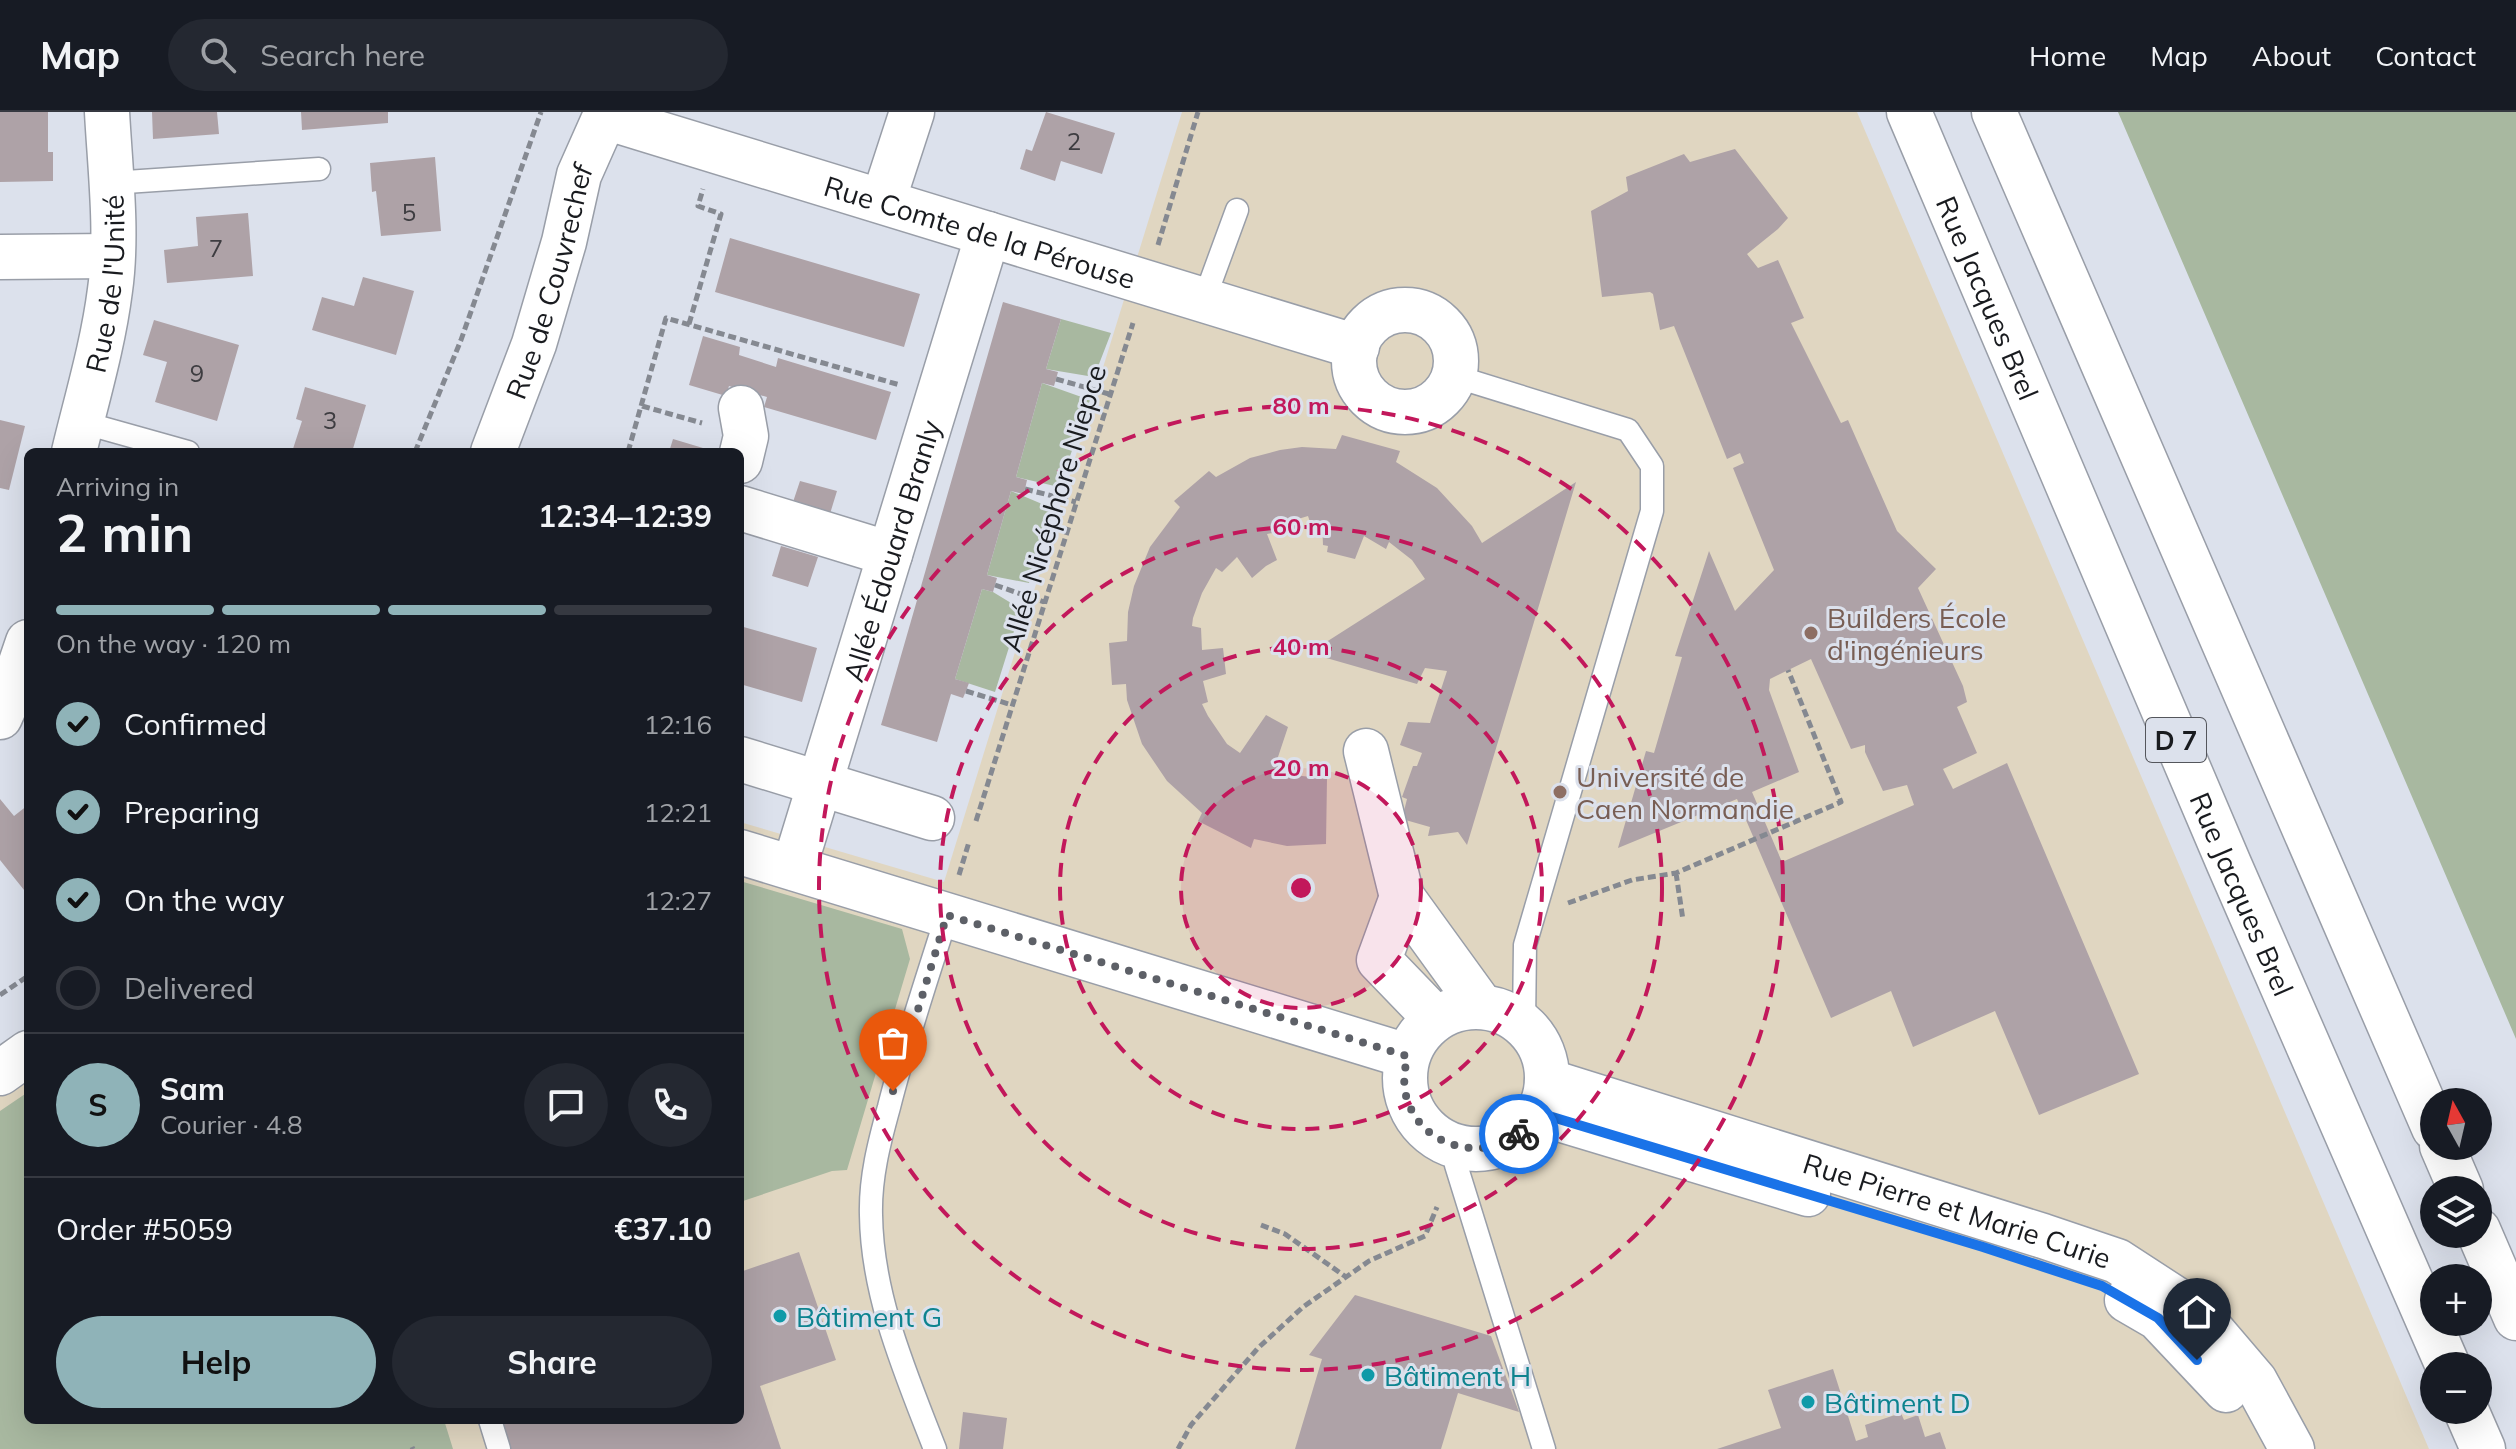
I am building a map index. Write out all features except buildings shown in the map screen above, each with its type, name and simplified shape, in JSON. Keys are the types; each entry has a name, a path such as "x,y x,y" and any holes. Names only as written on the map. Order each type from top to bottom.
{"street":[{"name":"Rue de l'Unité","path":"78,437 108,302 112,256 107,112"},
{"path":"883,201 912,112"},
{"name":"Rue Jacques Brel","path":"1909,112 2223,850 2442,1352"},
{"path":"1994,112 2420,1096"},
{"name":"Rue Comte de la Pérouse","path":"606,114 1357,347"},
{"name":"Rue de Couvrechef","path":"495,448 534,344 564,242 579,175 606,114"},
{"name":"Allée Édouard Branly","path":"794,868 988,234"},
{"path":"0,257 112,256"},
{"path":"1405,310 1420,312 1435,319 1454,344 1454,376 1446,392 1433,404 1416,411 1399,412 1382,407 1368,396 1358,381 1355,364 1357,347 1363,332 1375,320 1405,310"},
{"path":"744,509 890,554"},
{"path":"13,702 24,658"},
{"path":"1366,751 1402,897 1481,1006"},
{"path":"744,760 932,818"},
{"path":"744,853 1407,1056"},
{"path":"1402,897 1379,960 1435,1018"},
{"path":"1481,1006 1504,1012 1524,1025 1537,1041 1545,1060 1543,1097 1526,1129 1509,1141 1463,1157 1430,1133 1416,1118 1406,1099 1403,1077 1407,1056 1418,1035 1435,1018 1457,1008 1481,1006"},
{"path":"0,1073 24,1056"},
{"name":"Rue Pierre et Marie Curie","path":"1543,1097 2102,1286 2158,1318 2236,1401 2257,1449"},
{"name":"Rue Pierre et Marie Curie","path":"1543,1097 2043,1236 2117,1261 2197,1313 2255,1381 2292,1449"},
{"path":"2486,1248 2516,1318"},
{"path":"2472,1424 2483,1449"}],"lane":[{"path":"111,183 319,169"},
{"path":"1204,300 1237,210"},
{"path":"1454,376 1628,430 1652,466 1652,511 1525,945 1524,1025"},
{"path":"78,437 159,448"},
{"path":"935,1449 891,1335 876,1268 871,1215 874,1164 899,1067 947,915"},
{"path":"1463,1157 1544,1449"},
{"path":"491,1424 499,1449"}],"path":[{"path":"417,448 461,340 541,112"},
{"name":"Allée Nicéphore Niepce","path":"975,822 1198,112"},
{"path":"689,324 721,214 698,206 713,149"},
{"path":"629,448 666,318 938,397"},
{"path":"1056,379 1109,394"},
{"path":"642,406 743,435"},
{"path":"1025,489 1076,502"},
{"path":"995,585 1044,602"},
{"path":"1534,916 1632,880 1676,873 1841,802 1788,670"},
{"path":"966,691 1012,705"},
{"path":"947,915 971,836"},
{"path":"1676,873 1683,920"},
{"path":"0,995 24,979"},
{"path":"1178,1449 1191,1425 1258,1348 1303,1307 1369,1261 1425,1236 1442,1194 1446,1170 1463,1157"},
{"path":"1261,1225 1285,1234 1346,1277"}],"shaded area":[{"name":"Université de Caen Normandie","path":"1182,112 1857,112 2429,1449 0,1449 0,1074 24,1059 24,1424 744,1424 744,823 944,882"}],"green space":[{"path":"2118,112 2516,112 2516,1039 2504,1011"},
{"path":"1061,319 1111,333 1094,377 1046,369"},
{"path":"1042,383 1090,400 1059,487 1016,477"},
{"path":"1011,491 1054,509 1029,583 987,575"},
{"path":"982,589 1021,609 995,692 955,679"},
{"path":"744,882 902,929 910,959 847,1170 832,1171 744,1201"},
{"path":"24,1095 24,1424 445,1424 453,1449 0,1449 0,1111"}],"way so far":[{"path":"893,1091 947,915 1407,1056 1403,1077 1406,1099 1416,1118 1430,1133 1449,1144 1469,1149 1490,1148 1519,1134"}],"place":[{"name":"Builders École d'ingénieurs","path":"1811,633"},
{"name":"Université de Caen Normandie","path":"1560,792"},
{"name":"Bâtiment G","path":"780,1316"},
{"name":"Bâtiment H","path":"1368,1375"},
{"name":"Bâtiment D","path":"1808,1402"}],"route":[{"path":"1519,1134 1539,1113 2102,1286 2158,1318 2197,1360"}]}
